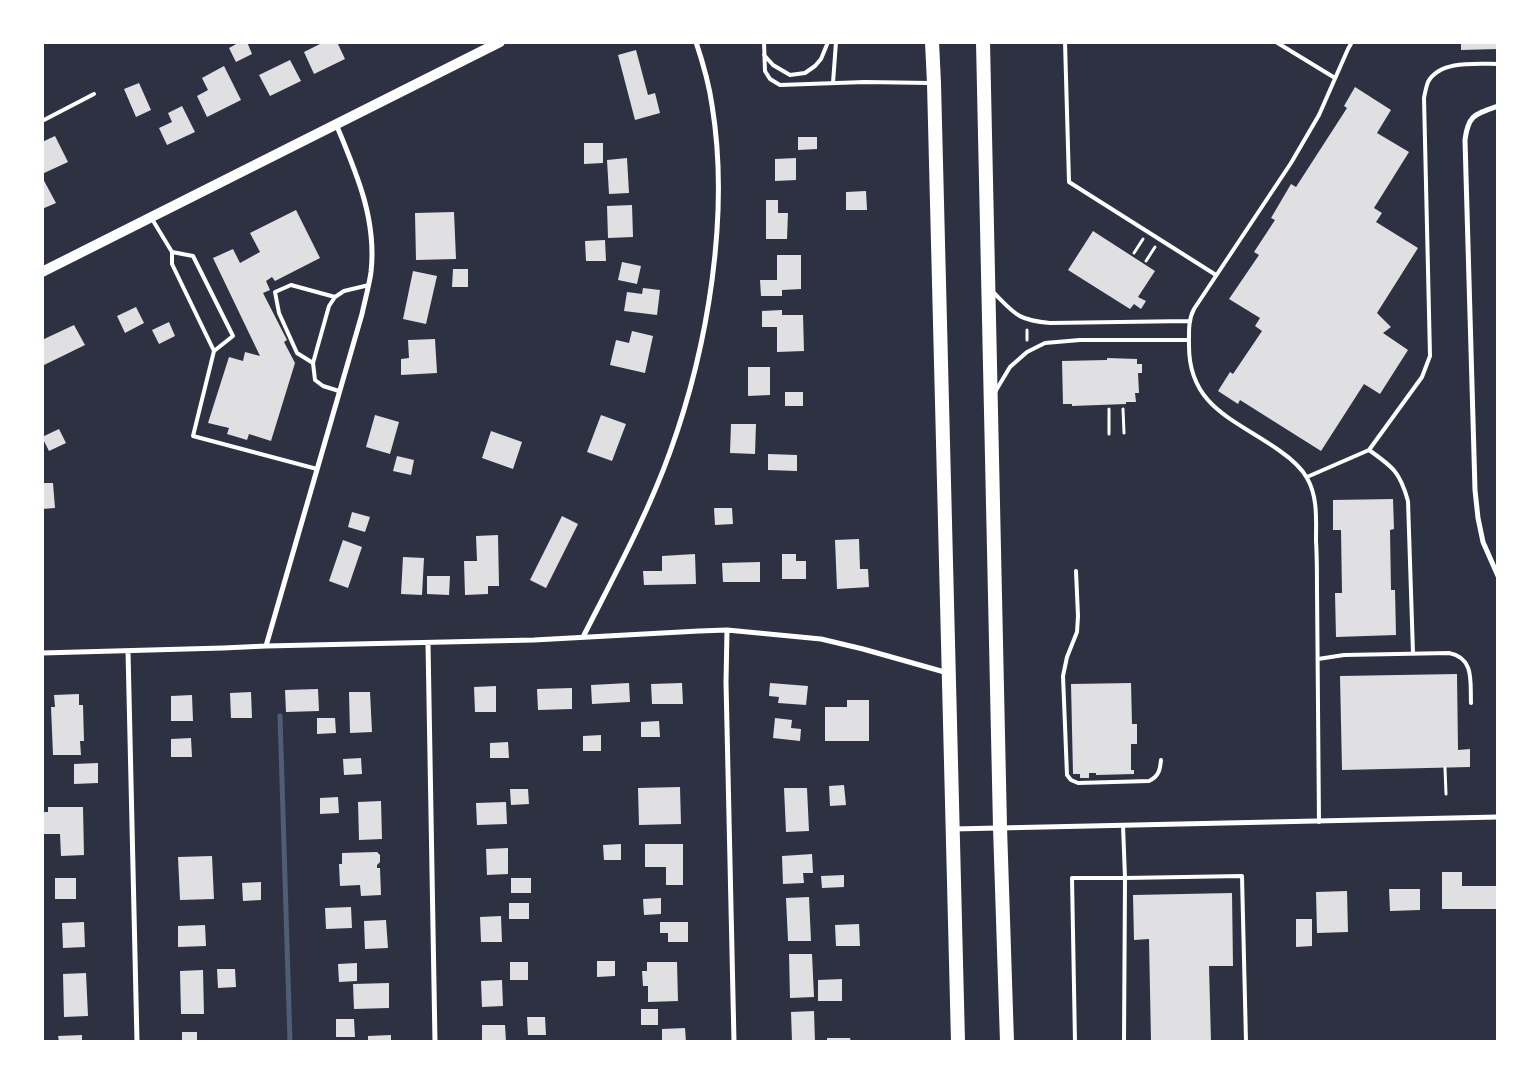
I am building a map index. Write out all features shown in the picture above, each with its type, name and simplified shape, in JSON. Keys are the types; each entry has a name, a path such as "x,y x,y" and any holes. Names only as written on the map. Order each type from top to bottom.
{"highway":[{"path":"932,42 958,1042"},
{"path":"983,42 1000,827 1007,1042"}],"main road":[{"path":"42,272 500,42"}],"street":[{"path":"583,637 643,518 659,480 682,417 703,333 715,250 718,178 712,104 696,42"},
{"path":"1498,106 1473,117 1467,126 1465,140 1475,490 1483,542 1498,576"},
{"path":"266,646 340,391 369,285 371,271 372,240 368,212 362,189 336,124"},
{"path":"727,630 726,682 734,1042"},
{"path":"42,653 534,640 727,630 821,639 948,673"},
{"path":"428,643 435,1042"},
{"path":"128,651 137,1042"},
{"path":"953,829 1498,817"}],"lane":[{"path":"764,42 765,71 770,79 780,85 865,82 934,83"},
{"path":"764,55 774,65 790,75 805,73 821,59 828,42"},
{"path":"833,83 836,42"},
{"path":"1065,42 1068,182 1216,275"},
{"path":"1276,42 1335,78"},
{"path":"1319,822 1316,504 1313,492 1307,477 1286,455 1242,427 1210,403 1200,391 1190,366 1189,321 1194,309 1291,163 1319,114 1352,42"},
{"path":"1307,477 1370,450 1422,377 1430,356 1424,98 1428,82 1437,73 1451,66 1498,64"},
{"path":"42,122 94,94"},
{"path":"151,217 172,252 172,264 214,351"},
{"path":"172,252 193,256 232,336 214,351 193,436 317,469"},
{"path":"313,363 297,353 279,313 275,292 291,285 335,297"},
{"path":"340,391 323,386 315,380 313,363 329,306 335,297 344,291 369,285"},
{"path":"989,288 1017,316 1030,321 1050,323 1189,321"},
{"path":"991,398 1010,367 1027,352 1045,343 1080,340 1189,340"},
{"path":"1370,450 1391,466 1401,482 1408,502 1413,654"},
{"path":"1076,571 1077,632 1067,656 1063,676 1067,775 1071,780 1078,783 1150,781 1157,777 1161,760"},
{"path":"1318,659 1344,655 1458,654 1465,660 1469,668 1471,703"},
{"path":"1123,825 1125,878 1124,1042"},
{"path":"1075,1042 1072,878 1242,876 1246,1042"}],"path":[{"path":"1134,253 1148,232"},
{"path":"1146,261 1160,240"},
{"path":"1027,330 1027,340"},
{"path":"1109,409 1109,434"},
{"path":"1123,409 1124,433"},
{"path":"1445,768 1446,794"}],"building":[{"path":"240,42 247,42 252,54 236,62 229,48"},
{"path":"324,42 337,42 345,59 314,74 304,52"},
{"path":"1461,42 1498,42 1498,49 1461,50"},
{"path":"636,50 648,95 655,93 660,113 635,120 618,55"},
{"path":"290,60 301,81 270,96 259,75"},
{"path":"224,66 241,100 207,117 197,96 208,90 202,78"},
{"path":"139,83 151,110 136,117 124,89"},
{"path":"1355,87 1391,110 1377,133 1409,152 1374,208 1382,213 1376,222 1418,248 1377,313 1391,327 1383,333 1408,350 1380,394 1364,384 1321,451 1240,400 1238,404 1218,391 1230,372 1233,374 1262,331 1255,326 1260,318 1229,299 1259,255 1254,252 1275,220 1271,218 1291,184 1296,187 1347,108 1344,106"},
{"path":"182,106 195,132 167,145 159,128 172,122 168,113"},
{"path":"55,136 68,162 42,174 42,142"},
{"path":"798,137 817,137 817,149 798,150"},
{"path":"584,143 603,143 603,163 584,164"},
{"path":"627,158 629,193 609,194 607,160"},
{"path":"796,158 796,180 775,181 775,159"},
{"path":"42,177 56,203 42,209"},
{"path":"866,191 867,210 846,210 846,192"},
{"path":"766,200 778,200 778,213 788,213 787,239 766,239"},
{"path":"632,205 633,237 608,238 607,206"},
{"path":"296,210 320,258 275,281 272,277 266,281 270,290 263,293 287,340 284,342 295,363 271,441 249,434 247,440 227,434 229,428 208,423 229,357 243,361 245,352 260,356 213,258 233,249 240,263 260,252 250,233"},
{"path":"454,212 456,259 416,260 415,213"},
{"path":"1093,231 1155,271 1138,297 1146,301 1141,309 1134,304 1130,309 1068,270"},
{"path":"605,240 606,261 586,261 585,241"},
{"path":"777,255 801,255 801,289 782,290 782,296 761,296 760,280 777,280"},
{"path":"622,262 641,266 637,284 618,280"},
{"path":"453,269 468,269 468,287 452,287"},
{"path":"413,271 437,276 426,324 403,319"},
{"path":"643,288 660,290 657,315 624,311 627,292 642,294"},
{"path":"136,307 144,323 125,333 117,316"},
{"path":"782,310 782,315 803,315 804,351 777,352 777,327 762,327 762,311"},
{"path":"169,322 175,336 159,344 152,330"},
{"path":"74,325 85,345 42,366 42,340"},
{"path":"632,331 653,336 645,373 610,365 616,340 629,343"},
{"path":"435,339 437,373 401,375 401,359 409,358 408,340"},
{"path":"1107,358 1137,359 1137,364 1142,364 1142,373 1138,373 1139,393 1135,393 1136,402 1072,406 1072,404 1063,404 1062,361 1107,360"},
{"path":"748,367 770,367 770,395 748,396"},
{"path":"785,392 803,392 803,406 785,406"},
{"path":"375,415 399,422 390,454 366,447"},
{"path":"601,415 626,424 612,461 587,452"},
{"path":"731,424 756,424 755,454 730,453"},
{"path":"59,429 66,443 49,451 42,437"},
{"path":"491,431 522,442 513,469 482,458"},
{"path":"768,454 797,455 797,471 768,470"},
{"path":"397,456 414,460 411,475 393,471"},
{"path":"42,483 53,483 55,508 42,509"},
{"path":"1393,499 1394,529 1390,530 1391,590 1395,590 1396,635 1336,637 1335,593 1342,593 1341,530 1333,530 1333,500"},
{"path":"714,508 732,508 733,524 715,525"},
{"path":"352,512 370,517 365,532 348,527"},
{"path":"562,516 578,524 546,588 530,580"},
{"path":"498,535 499,586 488,586 488,594 465,595 464,561 477,561 476,536"},
{"path":"859,539 860,569 868,569 869,587 837,589 835,540"},
{"path":"343,540 362,547 348,588 329,581"},
{"path":"695,554 696,584 644,585 643,571 662,571 662,556"},
{"path":"782,554 796,554 796,561 806,561 806,579 782,579"},
{"path":"403,557 424,558 422,595 401,594"},
{"path":"760,562 760,582 723,582 722,563"},
{"path":"427,576 450,576 449,595 427,594"},
{"path":"1457,674 1458,750 1470,749 1470,767 1342,770 1340,676"},
{"path":"629,683 630,702 592,704 591,685"},
{"path":"682,683 683,704 652,704 651,684"},
{"path":"770,683 808,686 806,705 778,703 779,697 769,696"},
{"path":"1131,683 1132,724 1137,724 1137,744 1131,744 1131,770 1134,770 1134,774 1096,775 1096,773 1089,773 1089,778 1080,778 1080,774 1073,774 1071,684"},
{"path":"496,686 496,712 475,712 474,687"},
{"path":"572,688 572,709 538,710 537,689"},
{"path":"318,689 319,711 286,712 285,690"},
{"path":"251,692 252,718 231,718 230,693"},
{"path":"349,692 370,692 372,732 350,733"},
{"path":"79,694 79,705 83,705 84,741 80,741 81,755 53,755 51,707 55,707 54,695"},
{"path":"192,695 193,721 171,721 171,696"},
{"path":"847,700 869,700 869,741 825,741 825,707 847,707"},
{"path":"317,718 335,718 336,733 317,734"},
{"path":"775,718 792,720 791,728 801,729 800,741 773,738"},
{"path":"659,721 660,737 641,737 641,722"},
{"path":"601,735 601,751 583,751 583,736"},
{"path":"191,738 192,757 171,757 171,739"},
{"path":"508,742 509,758 490,758 490,743"},
{"path":"361,758 362,774 344,775 343,759"},
{"path":"98,763 98,783 74,784 74,764"},
{"path":"844,785 846,805 830,806 829,786"},
{"path":"680,787 681,824 639,825 638,788"},
{"path":"784,788 807,788 809,831 786,832"},
{"path":"510,789 528,789 529,804 511,805"},
{"path":"338,797 339,813 320,814 320,798"},
{"path":"381,801 382,839 359,840 358,802"},
{"path":"506,802 507,824 477,825 476,803"},
{"path":"48,807 83,807 84,855 61,856 60,834 42,834 42,812 48,812"},
{"path":"621,844 621,860 604,860 603,845"},
{"path":"645,844 683,844 683,885 666,885 666,867 645,867"},
{"path":"508,848 508,874 487,875 486,849"},
{"path":"377,852 380,855 380,862 377,868 380,868 381,895 361,896 360,885 340,886 339,864 342,864 342,853"},
{"path":"812,854 813,873 803,873 804,883 783,884 782,856"},
{"path":"212,856 214,899 180,900 178,857"},
{"path":"1442,872 1462,872 1462,886 1496,886 1496,909 1442,909"},
{"path":"844,875 844,887 822,888 821,876"},
{"path":"55,878 76,878 76,899 55,899"},
{"path":"511,878 531,878 531,893 511,893"},
{"path":"261,882 261,900 243,901 242,883"},
{"path":"1389,889 1420,889 1420,910 1390,911"},
{"path":"1347,891 1348,932 1317,933 1316,892"},
{"path":"1232,893 1233,966 1209,966 1211,1042 1151,1042 1149,939 1134,940 1133,895"},
{"path":"809,897 811,941 788,941 786,898"},
{"path":"661,898 661,914 644,915 643,899"},
{"path":"509,903 529,903 529,919 509,919"},
{"path":"351,907 352,928 326,929 325,908"},
{"path":"501,916 502,942 481,942 480,917"},
{"path":"1296,919 1312,919 1312,946 1296,947"},
{"path":"386,920 388,948 365,949 364,921"},
{"path":"84,922 85,947 63,948 62,923"},
{"path":"660,922 688,922 688,942 668,942 668,933 660,933"},
{"path":"859,924 860,946 836,946 835,925"},
{"path":"205,925 206,946 178,947 178,926"},
{"path":"789,954 812,954 814,997 790,998"},
{"path":"597,961 615,961 615,976 597,977"},
{"path":"510,962 528,962 528,980 510,980"},
{"path":"647,962 677,962 678,1001 648,1002 648,986 643,986 642,971 647,971"},
{"path":"357,963 357,981 339,982 338,964"},
{"path":"217,969 235,969 236,987 218,988"},
{"path":"203,970 204,1014 181,1014 180,971"},
{"path":"86,973 88,1016 64,1017 63,974"},
{"path":"842,979 842,1001 818,1001 818,980"},
{"path":"502,980 503,1006 482,1007 481,981"},
{"path":"389,983 389,1008 354,1009 353,984"},
{"path":"641,1009 658,1009 658,1025 641,1025"},
{"path":"814,1011 815,1042 792,1042 791,1012"},
{"path":"527,1017 545,1017 546,1035 528,1035"},
{"path":"336,1019 354,1019 355,1037 336,1037"},
{"path":"482,1025 505,1025 506,1042 482,1042"},
{"path":"685,1028 686,1042 662,1042 662,1029"},
{"path":"182,1032 197,1032 197,1042 182,1042"},
{"path":"82,1035 82,1042 59,1042 58,1036"},
{"path":"391,1035 391,1042 368,1042 368,1036"},
{"path":"827,1038 850,1038 851,1042 827,1042"}],"waterway":[{"path":"280,716 290,1042"}]}
